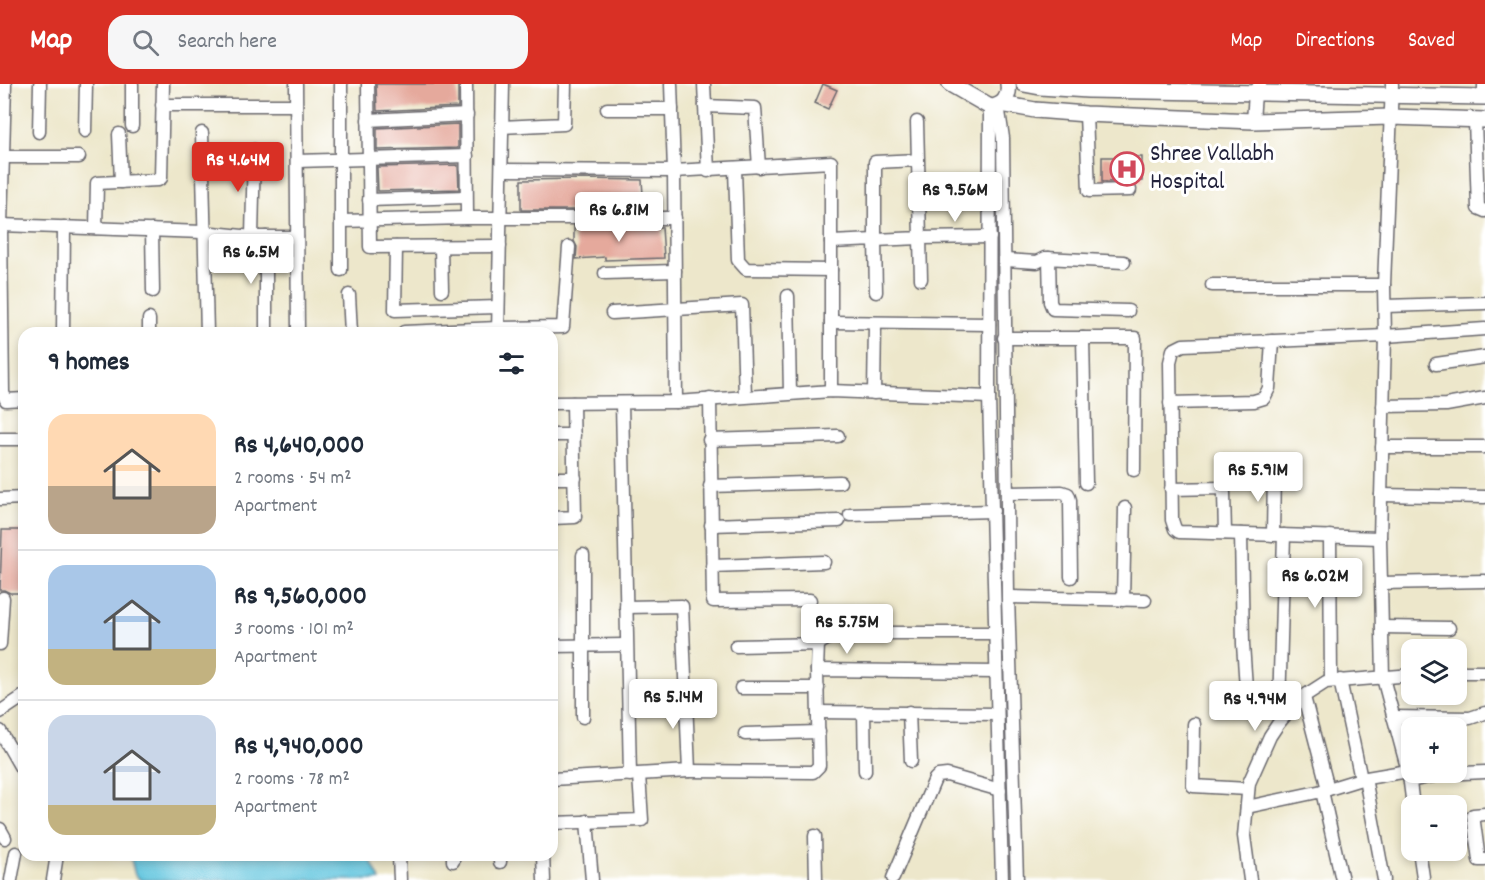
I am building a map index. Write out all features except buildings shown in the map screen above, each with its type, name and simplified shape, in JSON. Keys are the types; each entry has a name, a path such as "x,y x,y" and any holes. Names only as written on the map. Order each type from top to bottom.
{"main road":[{"path":"950,84 992,105 1086,114 1254,121 1390,117 1480,120"},
{"path":"975,84 974,91 992,105"},
{"path":"992,105 1008,96 1008,84"},
{"path":"1024,84 1040,87 1444,89 1485,97"}],"street":[{"path":"39,132 40,84"},
{"path":"85,131 86,84"},
{"path":"132,84 132,126"},
{"path":"96,228 97,183 162,178 163,84"},
{"path":"296,84 298,327"},
{"path":"341,84 341,270"},
{"path":"368,84 370,247 500,246"},
{"path":"466,84 467,218"},
{"path":"498,327 503,84"},
{"path":"501,127 564,124 565,84"},
{"path":"671,84 675,218 676,402"},
{"path":"704,84 708,171"},
{"path":"1484,84 1485,97"},
{"path":"3,88 1,309 4,398 6,400 18,399"},
{"path":"1254,121 1258,89"},
{"path":"1392,89 1384,285 1385,336 1380,537 1383,678 1401,746"},
{"path":"162,105 296,105"},
{"path":"992,105 989,397 1002,880"},
{"path":"992,105 1003,138 1008,597 1017,880"},
{"path":"705,106 755,108 759,167"},
{"path":"607,109 672,109"},
{"path":"1086,114 1089,191 1130,190"},
{"path":"368,120 466,115"},
{"path":"1480,120 1478,208 1485,211"},
{"path":"917,122 921,279"},
{"path":"202,133 207,327"},
{"path":"119,134 121,182"},
{"path":"252,237 254,150"},
{"path":"297,162 466,156"},
{"path":"3,157 79,157"},
{"path":"876,292 875,162 918,160"},
{"path":"502,170 708,171 831,162 831,392"},
{"path":"735,169 738,260 742,266 746,269 831,270"},
{"path":"369,200 466,197"},
{"path":"341,221 467,218 675,218"},
{"path":"1,225 203,232 252,237 297,237"},
{"path":"63,327 64,227"},
{"path":"152,230 153,291"},
{"path":"266,237 266,327"},
{"path":"831,242 990,237"},
{"path":"396,247 395,310 498,307"},
{"path":"441,247 442,290"},
{"path":"558,327 563,327 569,247"},
{"path":"1006,260 1037,262 1049,258 1124,262"},
{"path":"1049,258 1050,302 1053,309 1128,311"},
{"path":"605,273 675,271"},
{"path":"1212,285 1384,285"},
{"path":"349,295 351,327"},
{"path":"788,296 790,393"},
{"path":"1385,306 1485,303"},
{"path":"612,313 742,305 745,396"},
{"path":"149,320 149,327"},
{"path":"831,322 989,324"},
{"path":"874,324 874,393"},
{"path":"1380,537 1179,532 1175,529 1172,520 1170,403 1170,362 1173,350 1178,347 1485,329"},
{"path":"1004,338 1134,338 1134,470"},
{"path":"1083,338 1086,483"},
{"path":"1170,403 1254,401 1264,398 1269,388 1272,341"},
{"path":"1436,364 1485,357"},
{"path":"558,403 676,402 831,392 989,397"},
{"path":"1383,406 1446,405 1485,398"},
{"path":"710,399 713,602 810,600"},
{"path":"558,518 575,517 573,403"},
{"path":"558,823 642,820 634,775 626,645 622,403"},
{"path":"558,435 574,435"},
{"path":"709,440 837,436"},
{"path":"0,439 18,439"},
{"path":"1382,447 1485,447"},
{"path":"1274,472 1278,535 1278,724"},
{"path":"558,478 574,478"},
{"path":"710,486 840,482"},
{"path":"1171,489 1221,488 1224,493 1225,533"},
{"path":"1007,493 1062,492 1068,494 1071,577"},
{"path":"1381,495 1485,497"},
{"path":"0,499 18,498"},
{"path":"1123,600 1125,508"},
{"path":"711,525 993,511"},
{"path":"1241,534 1246,702 1279,702"},
{"path":"1330,536 1335,681 1363,778 1384,880"},
{"path":"583,555 583,717"},
{"path":"712,566 824,562"},
{"path":"1381,583 1485,581"},
{"path":"1008,597 1145,600"},
{"path":"0,644 3,598"},
{"path":"626,607 682,606 689,771"},
{"path":"1382,627 1449,628"},
{"path":"736,646 818,644 832,636 849,633 995,633"},
{"path":"558,778 689,771 813,772 819,766 818,644"},
{"path":"558,645 626,645"},
{"path":"818,670 996,672"},
{"path":"1467,672 1485,672"},
{"path":"1250,880 1244,836 1249,783 1270,736 1278,724 1298,700 1335,681 1401,676"},
{"path":"741,688 818,688"},
{"path":"1304,697 1342,880"},
{"path":"0,712 18,700"},
{"path":"818,712 996,714"},
{"path":"864,712 865,771"},
{"path":"909,712 911,761"},
{"path":"1393,717 1470,718 1485,713"},
{"path":"1194,724 1193,786 1248,789"},
{"path":"0,731 18,762"},
{"path":"745,734 819,732"},
{"path":"1467,773 1485,772"},
{"path":"893,878 938,776 947,776 1000,790"},
{"path":"1247,807 1325,790 1363,778 1401,776"},
{"path":"1485,814 1473,815 1479,860 1485,860"},
{"path":"587,821 592,880"},
{"path":"815,836 816,880"},
{"path":"11,880 16,853"},
{"path":"53,880 56,861"},
{"path":"399,861 400,880"},
{"path":"543,861 544,880"},
{"path":"1421,861 1423,877"}],"water":[{"path":"132,861 371,861 380,880 141,880 135,875"}],"place":[{"name":"Shree Vallabh Hospital","path":"1127,169"}]}
